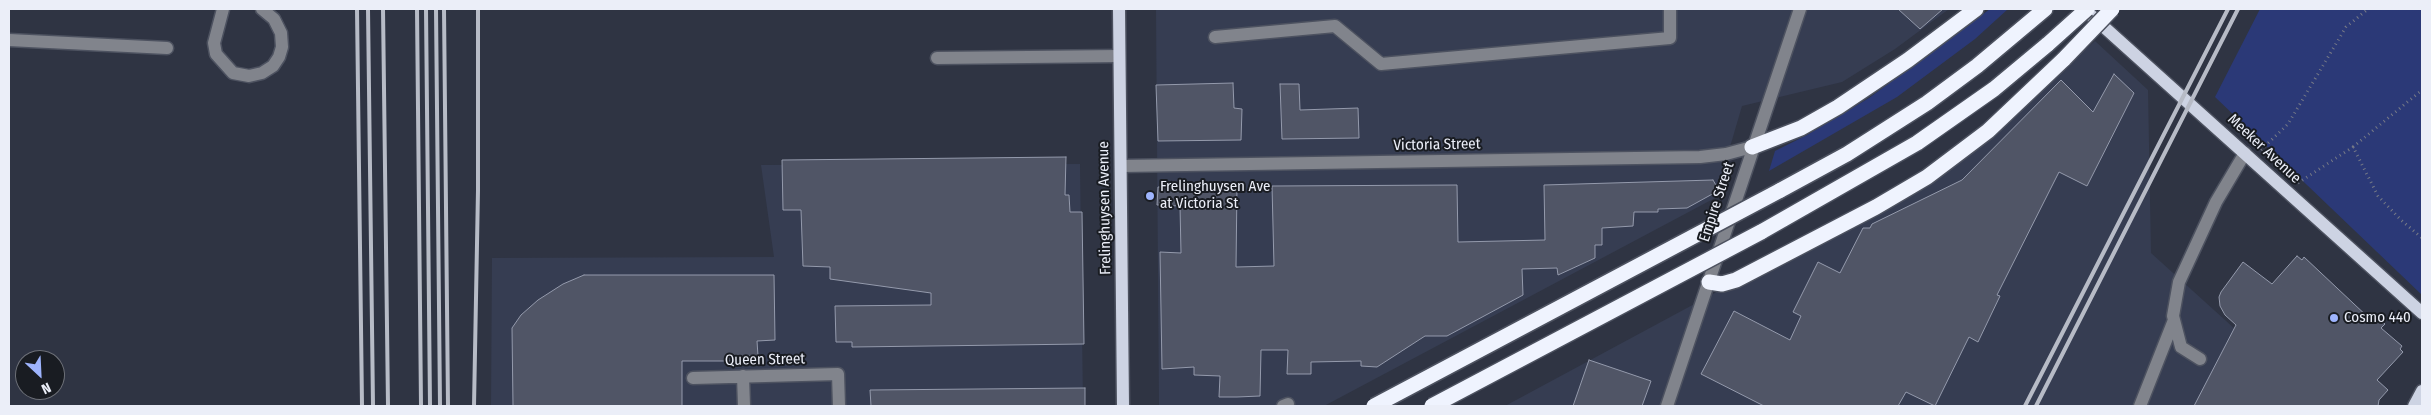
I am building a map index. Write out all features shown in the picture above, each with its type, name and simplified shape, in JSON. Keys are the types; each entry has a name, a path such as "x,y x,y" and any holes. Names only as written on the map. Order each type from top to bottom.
{"highway":[{"path":"1752,147 1801,128 1838,107 1908,60 1976,9"},
{"path":"1374,406 1779,191 1902,120 1952,86 2044,9"},
{"path":"1432,406 1761,232 1917,143 1987,93 2048,44 2086,9"},
{"path":"1709,282 1722,284 1736,280 1876,207 1926,177 1988,130 2064,59 2112,9"}],"main road":[{"name":"Frelinghuysen Avenue","path":"1120,9 1123,406"},
{"name":"Meeker Avenue","path":"2086,9 2422,313"},
{"path":"2414,406 2422,391"}],"street":[{"path":"223,9 214,43 216,54 233,72 249,76 262,73 273,66 279,58 282,47 281,33 274,19 262,9"},
{"path":"1215,37 1335,26 1381,64 1670,38 1670,9"},
{"name":"Empire Street","path":"1667,406 1752,147 1800,9"},
{"path":"9,40 167,48"},
{"path":"937,58 1120,56"},
{"name":"Victoria Street","path":"1121,166 1700,157 1726,154 1752,147"},
{"path":"2140,406 2174,320 2179,282 2216,202 2248,156"},
{"path":"2174,320 2181,347 2200,358"},
{"name":"Queen Street","path":"693,378 838,374 839,406"},
{"path":"743,376 744,406"}],"path":[{"path":"2248,156 2288,124 2346,27 2368,9"},
{"path":"2285,191 2353,147 2422,90"},
{"path":"2353,147 2378,196 2422,238"}],"shaded area":[{"path":"1156,9 1949,9 1895,49 1842,82 1742,106 1715,198 1324,406 1159,406"},
{"path":"1990,9 2008,9 1975,39 1897,97 1769,171 1775,151 1807,135 1869,98"},
{"path":"2260,9 2422,9 2422,295 2215,97"},
{"path":"2095,41 2148,90 2151,253 2320,406 1505,406 1945,169"},
{"path":"1080,164 1083,406 491,406 492,258 774,257 761,165"}],"building":[{"path":"1898,9 1943,9 1920,29"},
{"path":"2114,74 2134,93 2087,186 2059,172 1997,295 2000,296 1978,342 1969,337 1935,406 1906,392 1898,406 1764,406 1701,374 1734,311 1790,340 1801,316 1793,312 1818,262 1840,273 1863,228 1870,228 1872,224 1962,180 2061,80 2093,112"},
{"path":"1233,83 1234,108 1242,109 1241,140 1158,141 1156,85"},
{"path":"1280,84 1299,84 1300,110 1358,108 1359,138 1282,139"},
{"path":"1066,157 1065,195 1069,195 1070,212 1082,212 1084,344 852,347 852,342 836,342 835,306 931,305 931,293 830,279 830,267 803,266 801,210 783,210 782,160"},
{"path":"1713,180 1717,187 1716,192 1687,208 1658,209 1658,212 1634,212 1633,226 1602,228 1602,245 1595,245 1595,258 1558,275 1557,268 1522,269 1523,295 1447,336 1425,336 1377,367 1361,366 1361,361 1311,362 1311,374 1287,374 1288,350 1261,350 1260,396 1237,397 1219,397 1220,376 1194,375 1194,367 1162,369 1160,252 1181,253 1180,206 1157,205 1158,187 1237,186 1236,267 1274,266 1272,186 1457,185 1458,242 1545,240 1544,185"},
{"path":"2297,256 2302,260 2304,257 2370,319 2374,315 2385,324 2381,328 2402,346 2400,349 2403,352 2377,380 2388,390 2379,400 2378,406 2194,406 2236,325 2225,315 2220,306 2219,297 2221,292 2243,262 2272,284"},
{"path":"584,275 774,275 775,340 757,341 758,356 745,356 746,361 682,361 682,406 513,406 512,328 521,315 538,300 563,284"},
{"path":"1589,360 1651,381 1642,406 1573,406"},
{"path":"1085,388 1085,406 871,406 870,390"}],"railway":[{"path":"357,9 362,406"},
{"path":"368,9 373,406"},
{"path":"383,9 388,406"},
{"path":"417,9 421,406"},
{"path":"426,9 430,406"},
{"path":"436,9 440,406"},
{"path":"444,9 448,406"},
{"path":"474,406 478,190 478,9"},
{"path":"2025,406 2228,9"},
{"path":"2036,406 2238,9"}],"place":[{"name":"Frelinghuysen Ave at Victoria St","path":"1150,196"},
{"name":"Cosmo 440","path":"2334,318"}]}
